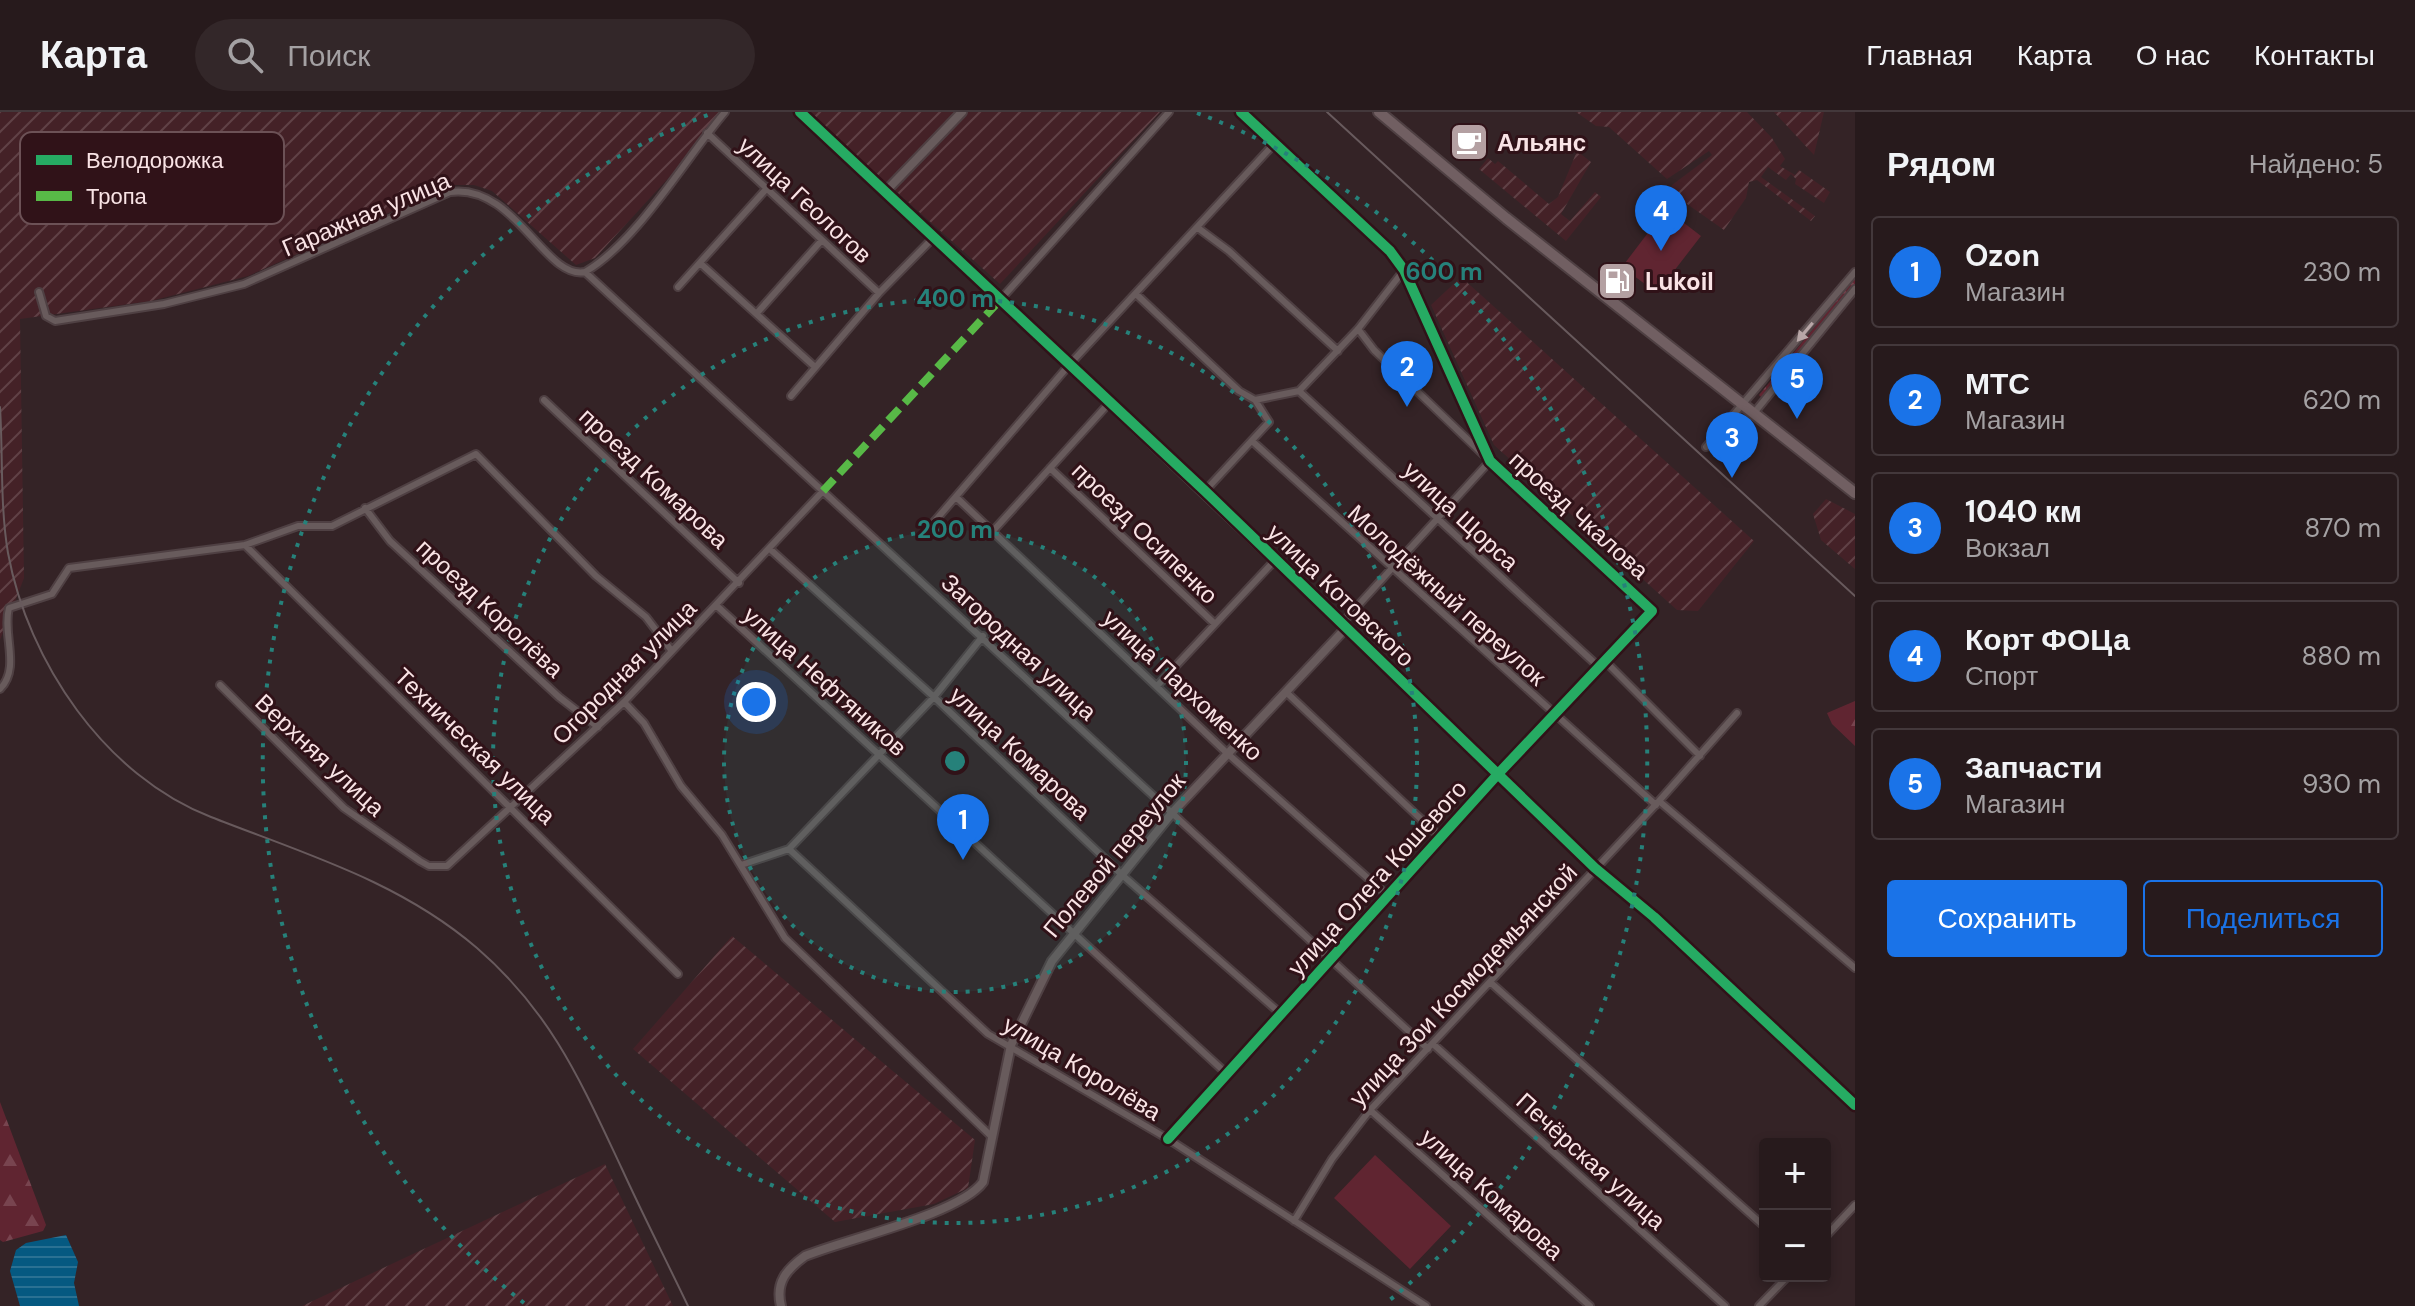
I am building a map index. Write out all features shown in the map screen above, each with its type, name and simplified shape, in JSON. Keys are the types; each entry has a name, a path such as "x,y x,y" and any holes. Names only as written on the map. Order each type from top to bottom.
{"main road":[{"path":"1379,112 1506,218 1855,493"}],"street":[{"path":"585,272 602,260 643,216 725,112"},
{"name":"улица Котовского","path":"800,112 1205,491 1595,868 1654,917 1855,1105"},
{"path":"886,191 962,112"},
{"path":"1000,300 1169,112"},
{"name":"проезд Чкалова","path":"1241,112 1370,231 1404,270 1490,461"},
{"name":"улица Геологов","path":"707,133 879,293"},
{"path":"934,522 1070,364 1274,144"},
{"path":"678,287 768,187"},
{"name":"Гаражная улица","path":"39,292 46,316 55,321 209,293 265,277 450,192 462,190 493,199 566,269 585,272"},
{"path":"1198,228 1229,251 1338,351"},
{"path":"791,396 879,293 934,237"},
{"path":"757,313 822,240"},
{"path":"700,263 815,367"},
{"path":"1255,400 1299,391 1358,329 1404,270"},
{"name":"Загородная улица","path":"585,272 1172,813 1430,1046"},
{"path":"1706,447 1855,272"},
{"path":"1754,413 1855,289"},
{"path":"1136,294 1239,391 1255,400 1269,422 1205,491"},
{"name":"проезд Чкалова","path":"1358,329 1374,350 1652,611"},
{"name":"улица Щорса","path":"1299,391 1700,756"},
{"name":"проезд Комарова","path":"544,400 739,583"},
{"path":"993,531 1110,402"},
{"name":"Молодёжный переулок","path":"1252,441 1555,716 1658,803"},
{"path":"0,689 9,675 11,664 9,608 52,594 69,568 245,545 298,526 332,526 476,454 596,576 646,617 671,650"},
{"name":"Полевой переулок","path":"781,1306 780,1284 786,1271 805,1256 948,1207 977,1191 983,1182 1011,1045 1039,985 1070,934 1172,813 1286,692 1390,568 1490,461"},
{"name":"проезд Осипенко","path":"1050,468 1215,624"},
{"name":"Огородная улица","path":"440,867 455,860 510,805 624,702 771,550 823,491"},
{"name":"улица Пархоменко","path":"956,497 1228,754 1388,896"},
{"name":"проезд Королёва","path":"365,508 390,541 559,697 598,727"},
{"name":"Техническая улица","path":"245,545 678,974"},
{"name":"улица Комарова","path":"771,550 934,697 1121,874 1281,1014"},
{"path":"1157,686 1276,559"},
{"name":"улица Нефтяников","path":"717,606 1070,934 1227,1074"},
{"name":"улица Олега Кошевого","path":"1168,1139 1498,774 1652,611"},
{"path":"741,865 789,849 934,697 983,636"},
{"name":"Верхняя улица","path":"220,685 344,808 389,843 420,861 440,867"},
{"path":"1286,692 1441,838"},
{"path":"624,702 644,723 681,786 722,835 785,938 992,1137"},
{"name":"улица Зои Космодемьянской","path":"1294,1221 1332,1159 1370,1110 1658,803 1737,713"},
{"path":"1658,803 1855,968"},
{"name":"улица Королёва","path":"789,849 981,1028 1168,1139 1426,1306"},
{"path":"1490,982 1759,1222"},
{"name":"Печёрская улица","path":"1430,1046 1725,1306"},
{"name":"улица Комарова","path":"1370,1110 1590,1306"},
{"path":"1831,1231 1855,1205"},
{"path":"1759,1306 1782,1282"}],"shaded area":[{"path":"0,112 729,112 595,258 576,265 492,191 474,185 451,185 248,276 151,301 20,319 24,578 0,640"},
{"path":"807,112 1160,112 1000,284"},
{"path":"1576,112 1747,112 1772,138 1785,159 1780,166 1795,175 1799,170 1830,192 1824,203 1795,184 1796,179 1791,174 1786,180 1768,167 1761,177 1815,216 1811,221 1757,180 1749,182 1746,198 1724,230 1670,192 1672,185 1712,155 1709,151 1667,179 1609,127 1596,126"},
{"path":"1774,112 1824,112 1814,155"},
{"path":"1577,151 1591,162 1561,214 1570,221 1595,192 1601,197 1566,241 1479,169 1488,158 1495,164 1498,161 1549,204 1558,197"},
{"path":"1461,277 1754,541 1698,611 1677,610 1494,445 1431,305"},
{"path":"1826,499 1855,514 1855,569 1821,540 1813,514"},
{"path":"732,936 975,1140 968,1188 934,1204 835,1222 633,1049"},
{"path":"605,1164 673,1306 302,1306"}],"green space":[{"path":"1666,209 1701,236 1657,293 1622,267"},
{"path":"1855,278 1855,286 1761,397 1759,395"},
{"path":"1855,701 1855,746 1832,724 1827,713"},
{"path":"0,1102 46,1225 43,1231 3,1242 0,1240"},
{"path":"1375,1155 1451,1226 1410,1269 1334,1198"}],"water":[{"path":"66,1235 78,1262 74,1283 79,1306 20,1306 10,1271 16,1250 26,1243"}],"railway":[{"path":"1327,112 1855,596"},
{"path":"0,407 5,535 18,594 53,674 77,710 105,744 137,774 173,798 211,817 350,871 416,904 477,948 503,973 545,1024 578,1078 688,1306"}],"marked path":[{"path":"823,491 1000,300"}],"cycle path":[{"path":"800,112 1205,491 1595,868 1654,917 1855,1105"},
{"path":"1168,1139 1498,774 1652,611 1490,461 1404,270 1390,251 1241,112"}],"place":[{"name":"Альянс","path":"1469,142"},
{"name":"Корт ФОЦа","path":"1661,251"},
{"name":"Lukoil","path":"1617,281"},
{"name":"МТС","path":"1407,407"},
{"name":"Запчасти","path":"1797,419"},
{"name":"1040 км","path":"1732,478"},
{"name":"Ozon","path":"963,860"}]}
